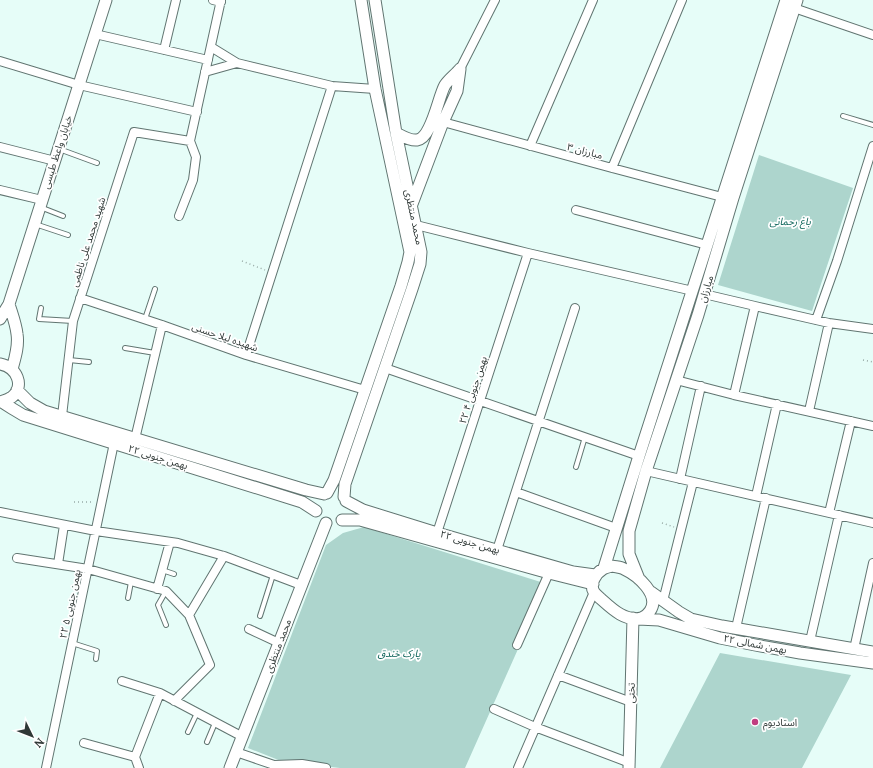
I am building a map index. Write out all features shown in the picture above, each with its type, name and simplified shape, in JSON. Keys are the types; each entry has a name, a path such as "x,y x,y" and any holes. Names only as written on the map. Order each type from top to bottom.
{"street":[{"name":"خیابان واعظ طبسی","path":"0,319 9,304 106,0"},
{"path":"164,50 176,0"},
{"name":"محمد منتظری","path":"325,493 334,480 401,286 410,252 374,89 361,0"},
{"path":"396,133 411,139 418,140 423,137 428,130 445,85 460,69 495,0"},
{"path":"530,146 593,0"},
{"path":"612,168 682,0"},
{"name":"مبارزان","path":"596,580 616,528 786,0"},
{"path":"179,216 193,180 196,157 190,141 211,47 218,1"},
{"path":"363,12 376,4"},
{"name":"محمد منتظری","path":"345,499 344,484 412,289 420,264 421,252 396,133 376,4"},
{"path":"796,4 873,35"},
{"name":"مبارزان","path":"639,579 629,554 629,531 646,471 796,4"},
{"path":"95,34 208,60"},
{"path":"211,47 237,63 332,86 374,89"},
{"path":"0,61 79,85 196,112"},
{"path":"205,72 237,63"},
{"path":"412,204 443,122 457,91 460,69"},
{"path":"246,355 332,86"},
{"name":"مبارزان ۳","path":"443,122 722,197"},
{"name":"شهید محمد علی ناظمی","path":"62,416 73,321 134,132 190,141"},
{"path":"816,320 837,261 873,146"},
{"path":"0,147 55,161"},
{"path":"0,190 41,203"},
{"path":"576,210 707,245"},
{"path":"416,225 528,253 693,290 704,294 816,320 873,329"},
{"name":"۲۲ بهمن جنوبی ۴","path":"437,533 528,253"},
{"name":"شهیده لیلا حسنی","path":"80,298 246,355 365,390"},
{"path":"9,304 17,334 16,356 12,369"},
{"path":"734,395 755,306"},
{"path":"497,550 576,308"},
{"path":"809,411 829,322"},
{"path":"135,439 162,325"},
{"path":"0,364 12,369 18,382 17,390 13,396 1,402"},
{"path":"385,368 639,456"},
{"path":"676,380 734,395 873,426"},
{"path":"680,479 701,386"},
{"name":"۲۲ بهمن جنوبی","path":"17,390 30,403 44,411 135,439 302,502 316,511"},
{"name":"۲۲ بهمن جنوبی","path":"1,402 23,415 114,443 306,490 325,493"},
{"path":"756,496 777,404"},
{"path":"830,513 851,421"},
{"name":"۲۲ بهمن جنوبی ۵","path":"46,768 114,443"},
{"path":"646,471 873,523"},
{"path":"663,601 693,482"},
{"path":"337,492 345,499 348,505 347,513 342,520 335,524 326,523 319,519 316,511 316,503 325,493 337,492"},
{"path":"516,492 616,528"},
{"path":"736,628 766,498"},
{"name":"۲۲ بهمن جنوبی","path":"345,499 363,510 596,580"},
{"path":"0,512 96,531 178,543 224,556 301,585"},
{"path":"810,641 839,515"},
{"name":"۲۲ بهمن جنوبی","path":"342,520 360,520 549,573 596,580"},
{"name":"محمد منتظری","path":"230,768 326,523"},
{"path":"58,564 64,525"},
{"path":"157,589 170,542"},
{"path":"189,615 224,556"},
{"path":"18,558 88,569 166,591 189,615 210,665 174,701"},
{"path":"854,649 873,563"},
{"path":"518,768 558,675 596,580 612,566 623,568 639,579 651,592 653,598 652,609 644,617 635,618 621,615 610,608 596,580"},
{"path":"517,645 549,573"},
{"name":"۲۲ بهمن شمالی","path":"651,592 691,619 873,652"},
{"name":"۲۲ بهمن شمالی","path":"635,618 659,620 720,638 755,645 873,663"},
{"name":"تختی","path":"630,766 635,618"},
{"path":"249,629 279,643"},
{"path":"558,675 631,702"},
{"path":"122,681 160,693 242,737"},
{"path":"139,768 135,757 160,693"},
{"path":"494,709 630,766"},
{"path":"84,743 135,757"},
{"path":"236,752 274,765 302,764 326,768"}],"lane":[{"path":"843,116 873,125"},
{"path":"58,149 97,163"},
{"path":"41,203 63,216"},
{"path":"34,224 68,235"},
{"path":"145,320 155,289"},
{"path":"41,308 39,319 73,321"},
{"path":"125,348 156,353"},
{"path":"68,360 89,362"},
{"path":"576,467 585,437"},
{"path":"162,570 174,574"},
{"path":"260,616 273,575"},
{"path":"128,598 131,582"},
{"path":"166,591 158,605 166,625"},
{"path":"72,643 97,651 96,659"},
{"path":"188,732 197,713"},
{"path":"207,742 215,723"}],"path":[{"path":"242,261 272,273"},
{"path":"863,360 873,362"},
{"path":"74,502 102,502"},
{"path":"662,523 681,529"}],"green space":[{"name":"باغ رحمانی","path":"759,155 853,188 812,311 718,285"},
{"name":"پارک خندق","path":"364,527 547,584 465,768 340,768 281,761 248,748 326,545 343,533"},
{"name":"استادیوم","path":"720,653 851,675 802,768 660,768"}],"place":[{"name":"استادیوم","path":"755,722"}]}
